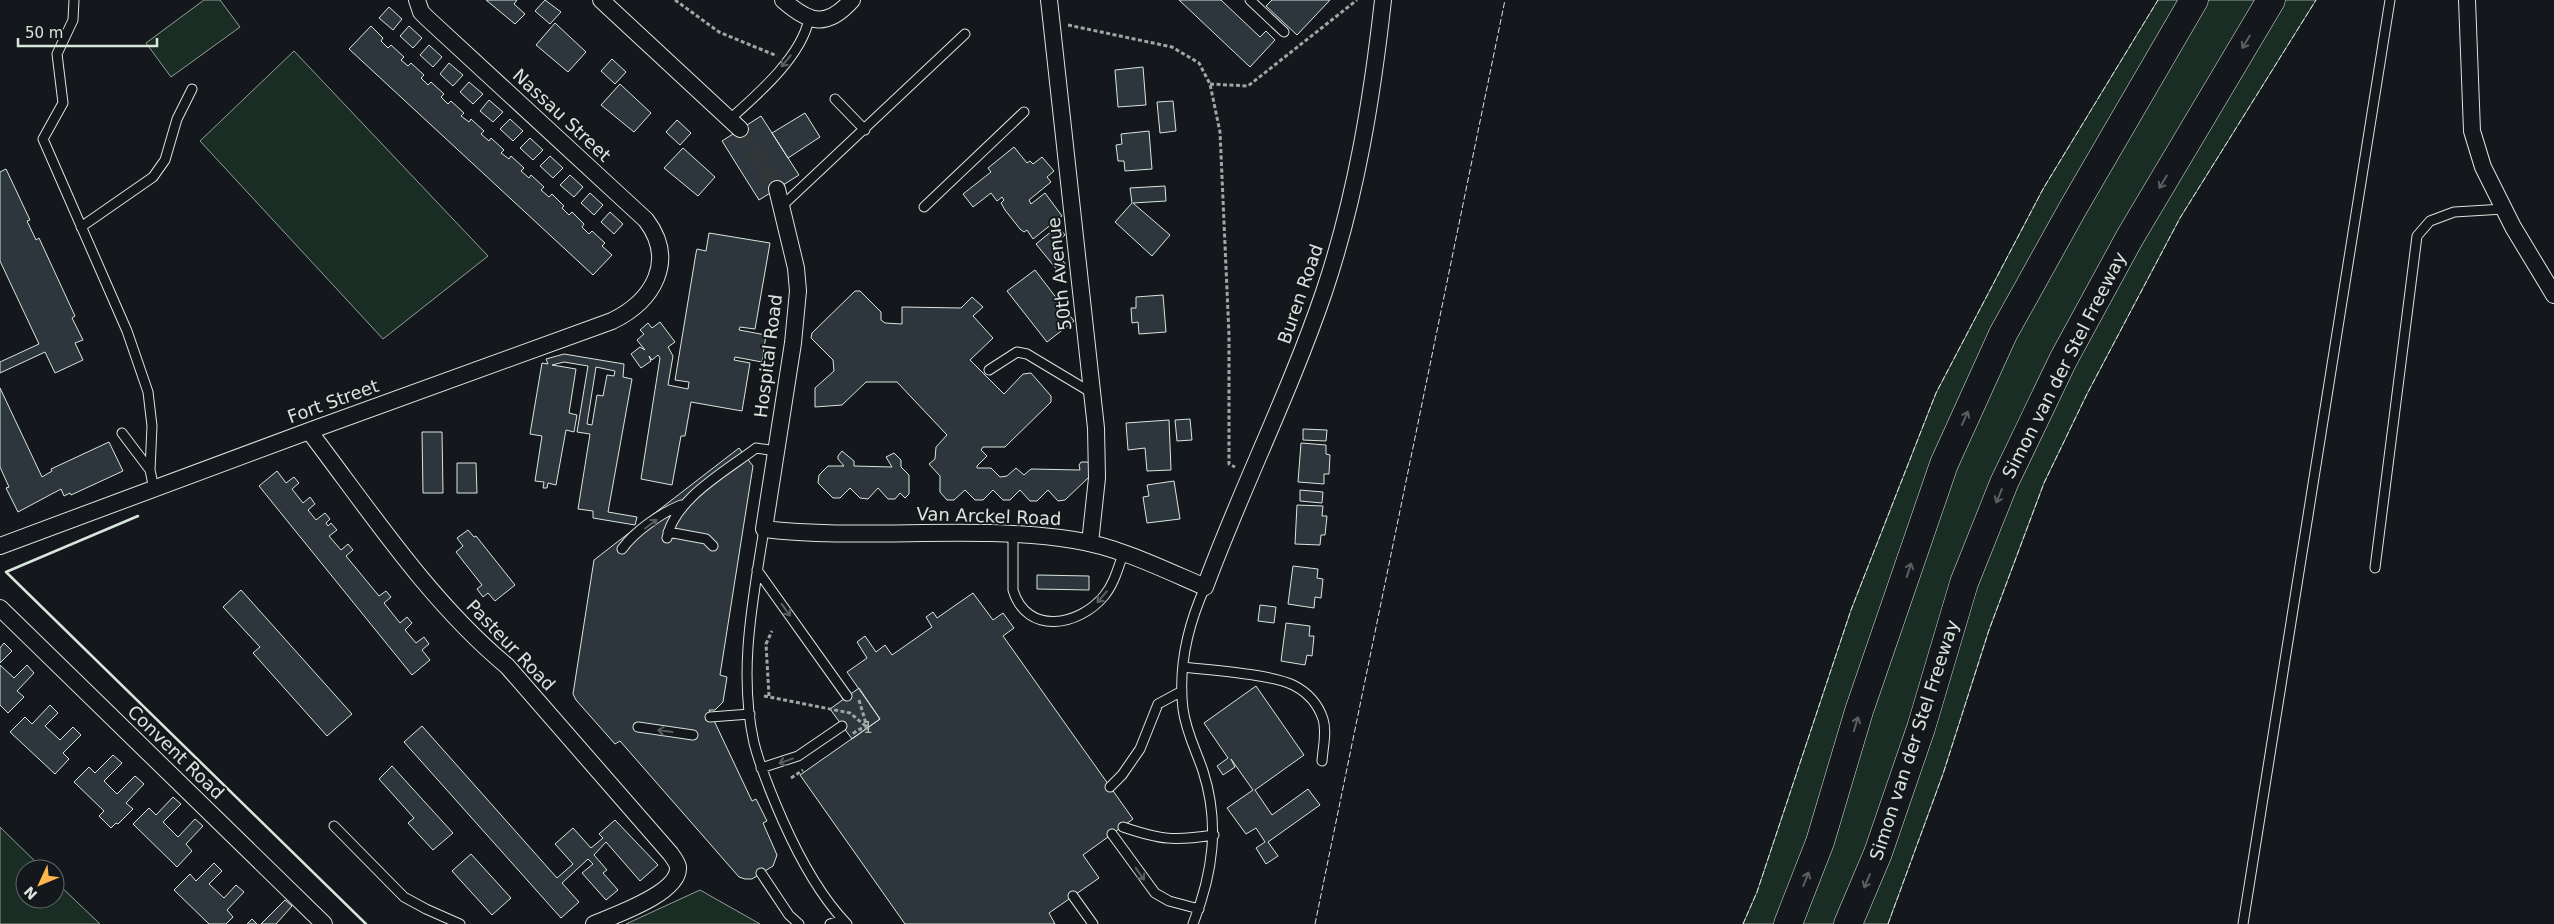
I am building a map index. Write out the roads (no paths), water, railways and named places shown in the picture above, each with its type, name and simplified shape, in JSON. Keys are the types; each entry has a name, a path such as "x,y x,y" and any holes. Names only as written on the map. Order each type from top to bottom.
{"highway":[{"path":"1788,924 1820,842 1859,711 1944,464 2003,334 2073,208 2194,0"},
{"name":"Simon van der Stel Freeway","path":"1848,924 1878,853 1921,728 1964,583 2004,483 2063,360 2125,246 2271,0"}],"street":[{"name":"Nassau Street","path":"417,0 421,12 646,220 660,246 660,269"},
{"path":"601,0 735,124"},
{"path":"783,0 798,14 809,19 818,20 836,16 852,0"},
{"name":"50th Avenue","path":"1049,0 1093,393 1097,478 1090,543"},
{"name":"Buren Road","path":"1205,587 1249,476 1300,357 1324,291 1346,217 1362,150 1375,76 1384,0"},
{"path":"2466,0 2472,132 2483,167 2504,209 2554,295"},
{"name":"Hospital Road","path":"764,529 793,343 798,291 796,268 777,189"},
{"name":"Fort Street","path":"0,546 612,321 625,315 646,296 660,269"},
{"name":"Pasteur Road","path":"309,431 414,569 477,642 507,666 670,853 678,865 676,877 672,884 659,894 594,924"},
{"name":"Van Arckel Road","path":"764,529 812,533 1013,534 1090,543 1123,554 1205,587"},
{"name":"Convent Road","path":"0,608 324,924"}],"lane":[{"path":"74,0 73,20 57,54 63,103 43,139 127,330 148,392 152,426 150,470 154,489"},
{"path":"1250,0 1284,32"},
{"path":"2243,924 2390,0"},
{"path":"735,124 799,44 809,19"},
{"path":"782,206 965,34"},
{"path":"81,227 153,176 165,160 177,120 192,89"},
{"path":"835,98 865,130"},
{"path":"924,207 1024,112"},
{"path":"2375,568 2417,236 2430,221 2454,212 2504,209"},
{"path":"989,370 1017,352 1026,354 1093,393"},
{"path":"122,433 150,470"},
{"path":"622,549 630,540 664,514 683,504 756,448 776,451"},
{"path":"683,504 674,516 668,535 706,539 713,546"},
{"path":"764,529 748,634 750,714 761,768 789,835 826,898 845,922"},
{"path":"1013,534 1013,590 1016,598 1031,615 1051,622 1072,620 1098,603 1111,585 1123,554"},
{"path":"758,570 847,696"},
{"path":"1193,924 1210,872 1214,835 1211,800 1203,770 1186,726 1182,691 1187,636 1194,612 1205,587"},
{"path":"1183,667 1282,681 1300,689 1314,702 1325,728 1322,760"},
{"path":"1110,787 1122,776 1140,750 1158,704 1182,691"},
{"path":"710,717 750,714"},
{"path":"638,726 693,734"},
{"path":"761,768 798,756 842,726"},
{"path":"334,826 404,897 460,924"},
{"path":"1123,826 1164,840 1184,840 1214,835"},
{"path":"1112,834 1156,894 1169,901 1199,909"},
{"path":"761,873 790,915 799,924"},
{"path":"1073,896 1093,924"},
{"path":"2245,913 2247,924"},
{"path":"830,924 845,922"}],"tunnel":[{"path":"740,129 777,189"}]}
